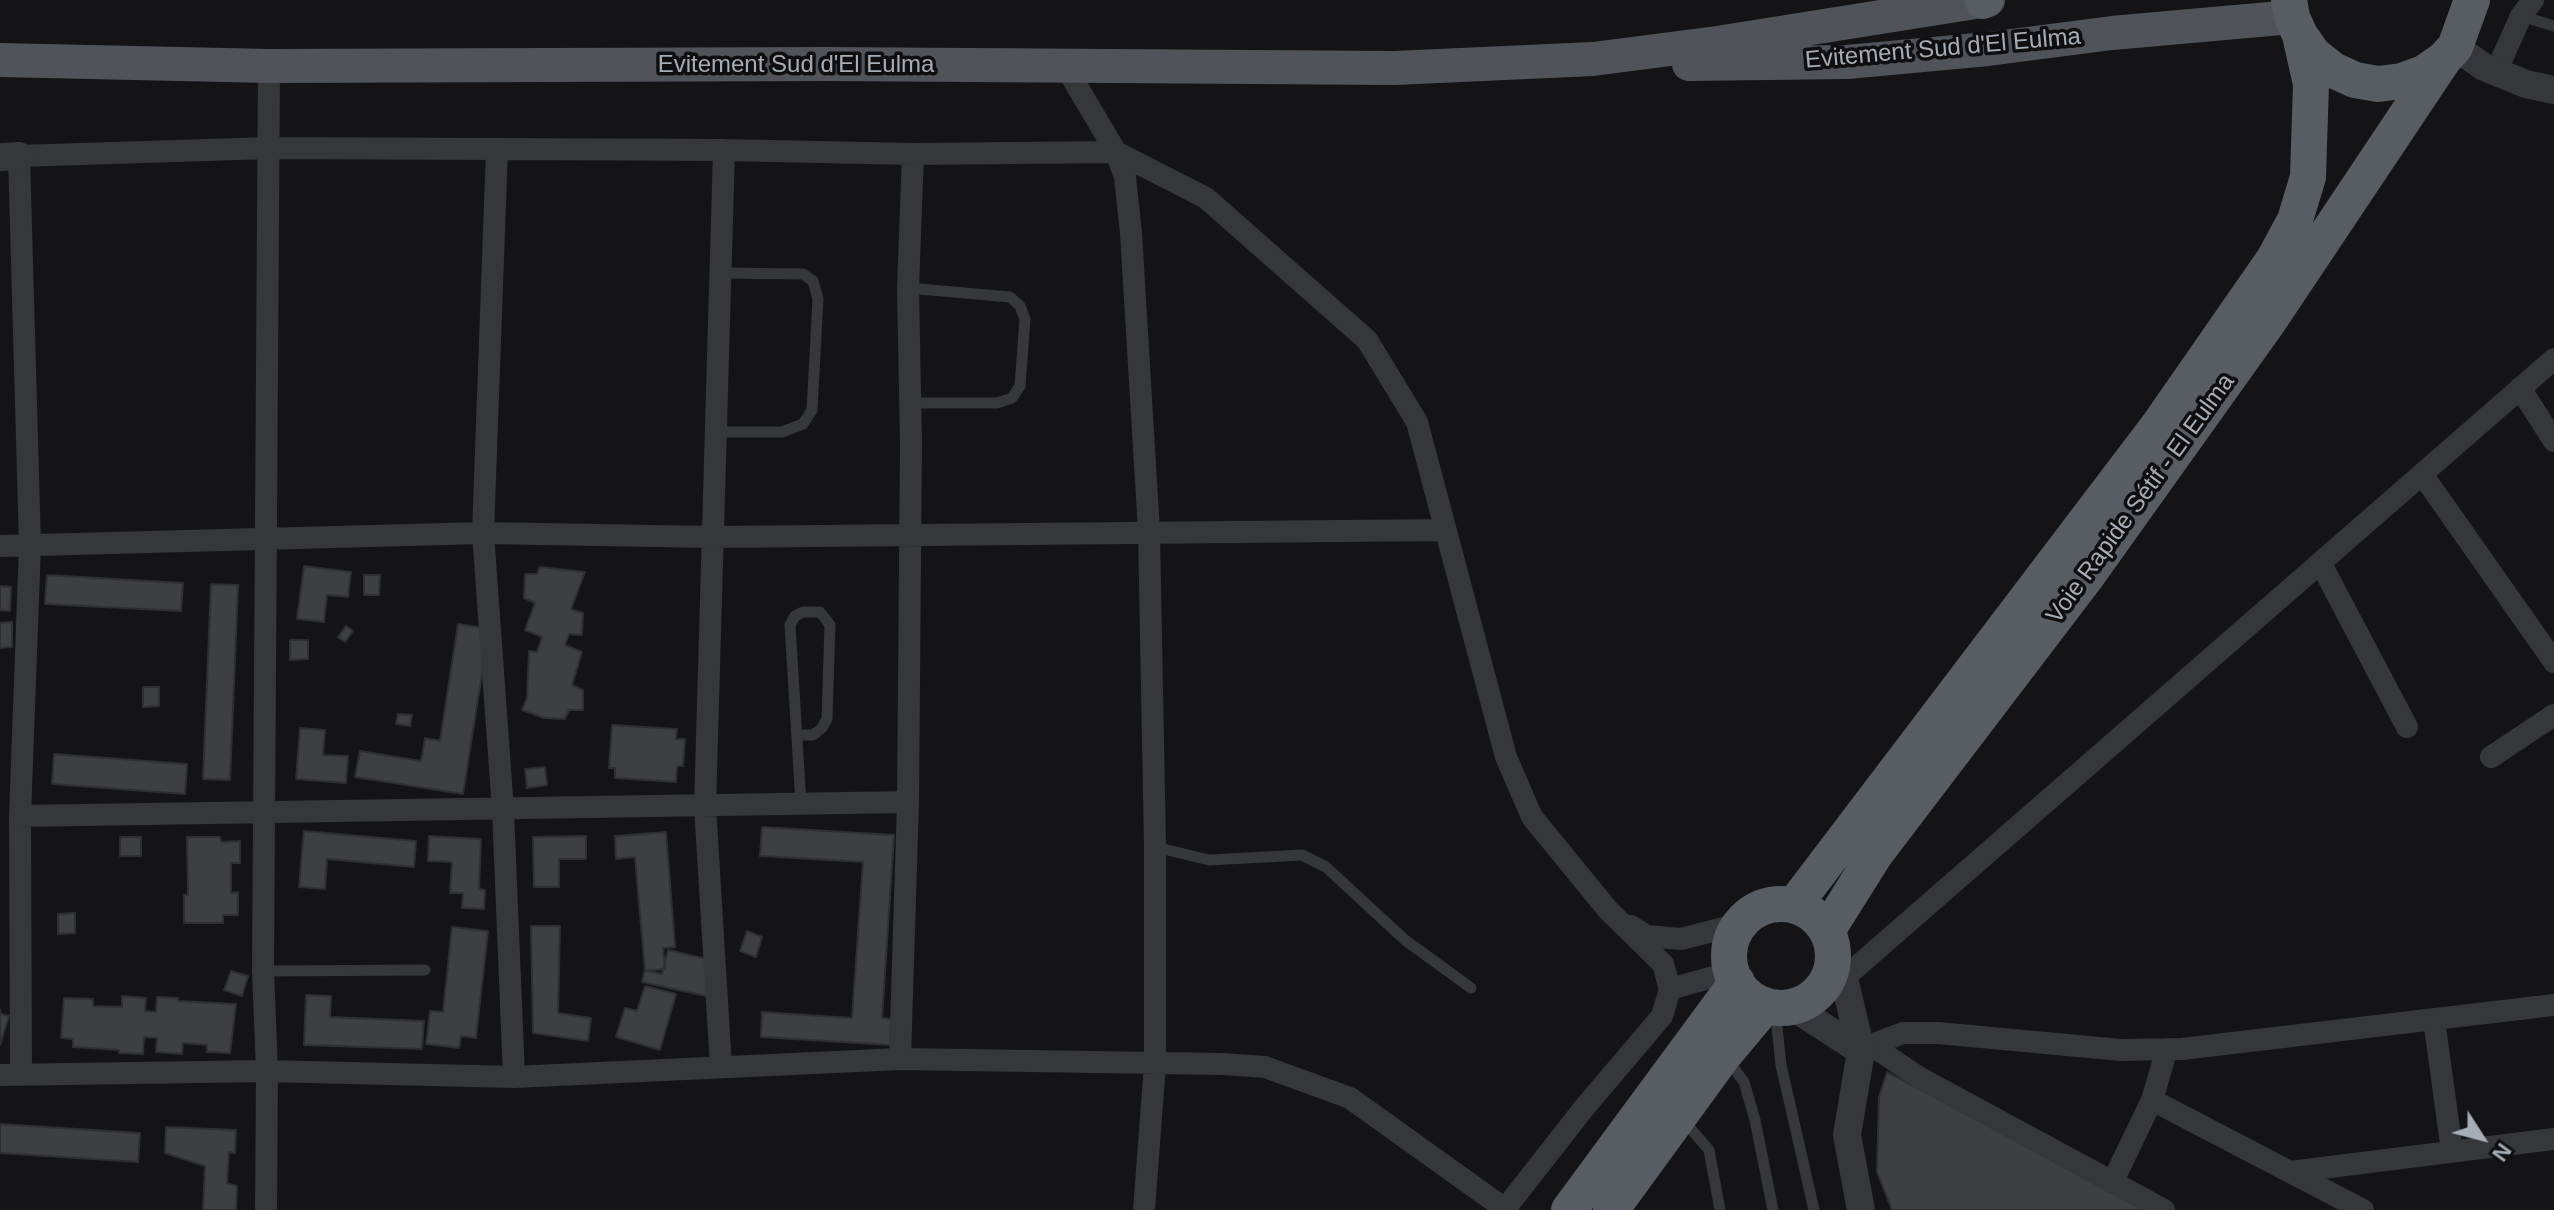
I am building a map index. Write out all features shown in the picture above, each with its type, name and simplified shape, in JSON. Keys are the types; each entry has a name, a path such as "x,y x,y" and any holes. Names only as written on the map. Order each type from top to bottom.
{"highway":[{"name":"Voie Rapide Sétif - El Eulma","path":"1835,952 1876,853 2087,576 2269,321 2449,53 2472,0"},
{"name":"Voie Rapide Sétif - El Eulma","path":"1795,904 2158,426 2274,259 2295,220 2308,177 2311,84 2294,17"},
{"path":"2294,17 2314,55 2333,70 2366,82 2402,81 2424,73 2449,53"},
{"path":"1611,1210 1724,1055 1778,1007 1811,999 1825,985 1835,952 1816,917 1795,904 1768,905 1753,912 1740,924 1732,939 1729,956 1734,977 1741,989 1778,1007"},
{"path":"1569,1210 1734,977"}],"main road":[{"name":"Evitement Sud d'El Eulma","path":"0,60 269,66 1477,66 1593,59 1717,43 1985,0"},
{"name":"Evitement Sud d'El Eulma","path":"1593,59 1720,65 1847,62 2294,17"}],"street":[{"path":"2496,72 2527,8"},
{"path":"2449,53 2554,90"},
{"path":"266,1210 267,1071 263,971 269,66"},
{"path":"1065,66 1116,152 1125,177 1131,233 1149,531 1155,847 1155,1064 1144,1210"},
{"path":"269,148 913,154 1116,152 1206,198 1367,340 1417,422 1506,757 1532,817 1608,910 1663,964 1670,989 1662,1016 1584,1108 1505,1210 1350,1098 1265,1067 900,1059 514,1077 267,1071 11,1075 30,545 10,156 269,148"},
{"path":"497,149 483,533 503,810 514,1077"},
{"path":"721,1067 705,806 724,150"},
{"path":"900,1059 908,802 908,288 913,154"},
{"path":"1861,1210 1847,1135 1866,1048 1835,952 2321,564 2554,359"},
{"path":"2520,388 2554,441"},
{"path":"2422,474 2554,662"},
{"path":"0,546 483,533 712,537 1445,530"},
{"path":"2321,564 2407,727"},
{"path":"2491,757 2554,715"},
{"path":"20,816 908,802"},
{"path":"1608,910 1647,936 1681,939 1740,924"},
{"path":"1670,989 1734,977"},
{"path":"1866,1048 1903,1033 1926,1033 2121,1050 2167,1049 2554,1005"},
{"path":"1778,1007 1866,1048 2164,1210"},
{"path":"2434,1020 2452,1151"},
{"path":"2112,1183 2152,1100 2167,1049"},
{"path":"2152,1100 2363,1210"},
{"path":"2290,1172 2554,1139"}],"lane":[{"path":"2527,8 2554,26"},
{"path":"715,432 782,432 803,424 812,410 818,299 813,281 803,274 720,273"},
{"path":"908,288 1010,297 1020,306 1025,319 1020,386 1012,398 997,403 910,403"},
{"path":"798,735 813,735 827,719 830,625 820,612 803,612 795,616 790,625 801,804"},
{"path":"1155,847 1209,860 1302,855 1326,867 1405,940 1471,988"},
{"path":"263,971 425,970"},
{"path":"1778,1007 1781,1065 1814,1210"},
{"path":"1724,1055 1744,1082 1773,1210"},
{"path":"1679,1117 1709,1150 1720,1210"}],"building":[{"path":"304,566 351,572 348,597 327,595 324,622 297,619"},
{"path":"540,567 585,572 571,609 583,613 582,635 569,634 565,645 582,652 572,685 583,690 583,710 569,710 565,719 544,718 522,710 527,698 529,651 537,652 542,637 525,630 535,603 524,598 525,574 537,574"},
{"path":"47,575 183,583 181,611 45,604"},
{"path":"364,575 380,575 379,595 364,595"},
{"path":"211,584 238,585 230,780 203,779"},
{"path":"0,586 11,587 10,611 0,610"},
{"path":"12,622 12,647 0,648 0,623"},
{"path":"458,624 489,629 463,794 355,777 360,751 421,761 425,738 440,741"},
{"path":"346,626 353,631 345,642 338,637"},
{"path":"290,640 308,640 308,659 290,660"},
{"path":"143,687 159,687 159,706 143,707"},
{"path":"398,714 412,715 410,726 396,724"},
{"path":"612,725 677,729 676,739 685,739 683,766 677,766 676,782 615,778 615,768 609,768"},
{"path":"300,728 325,730 323,755 348,756 346,783 296,779"},
{"path":"54,754 187,764 185,794 52,784"},
{"path":"545,767 547,785 527,788 525,769"},
{"path":"762,827 894,835 882,1018 891,1019 890,1045 761,1037 762,1012 852,1018 863,862 760,856"},
{"path":"304,831 416,841 414,867 327,859 325,889 299,887"},
{"path":"666,832 675,947 663,948 665,969 645,971 635,857 616,859 615,836"},
{"path":"429,836 481,839 479,889 485,890 484,909 462,908 463,893 450,893 452,862 428,861"},
{"path":"586,836 586,859 559,859 559,887 534,887 533,837"},
{"path":"120,837 141,837 141,856 120,856"},
{"path":"187,837 220,837 221,842 240,841 240,863 231,863 231,893 238,892 238,915 223,915 223,923 184,923 184,895 188,895"},
{"path":"75,913 75,933 58,934 58,914"},
{"path":"531,926 560,926 558,1013 591,1018 588,1041 533,1033"},
{"path":"452,927 488,931 476,1038 461,1036 459,1048 426,1044 430,1011 443,1012"},
{"path":"747,931 762,937 756,957 740,951"},
{"path":"668,950 711,960 710,997 642,982 645,970 662,974"},
{"path":"231,971 248,976 242,996 224,990"},
{"path":"645,986 676,994 660,1050 616,1037 625,1008 637,1011"},
{"path":"306,995 331,996 330,1017 424,1021 422,1049 304,1045"},
{"path":"122,996 146,998 145,1011 156,1012 157,997 236,1004 230,1053 207,1052 207,1045 183,1043 182,1054 156,1052 157,1038 144,1037 143,1054 119,1053 119,1050 73,1047 73,1039 61,1038 64,998 93,999 93,1006 122,1007"},
{"path":"0,1010 1,1014 9,1016 0,1045"},
{"path":"1887,1072 2149,1210 1892,1210 1877,1172 1879,1097"},
{"path":"0,1124 140,1133 138,1162 0,1153"},
{"path":"166,1127 236,1130 235,1153 229,1152 227,1183 237,1186 236,1210 203,1210 205,1166 165,1153"}]}
